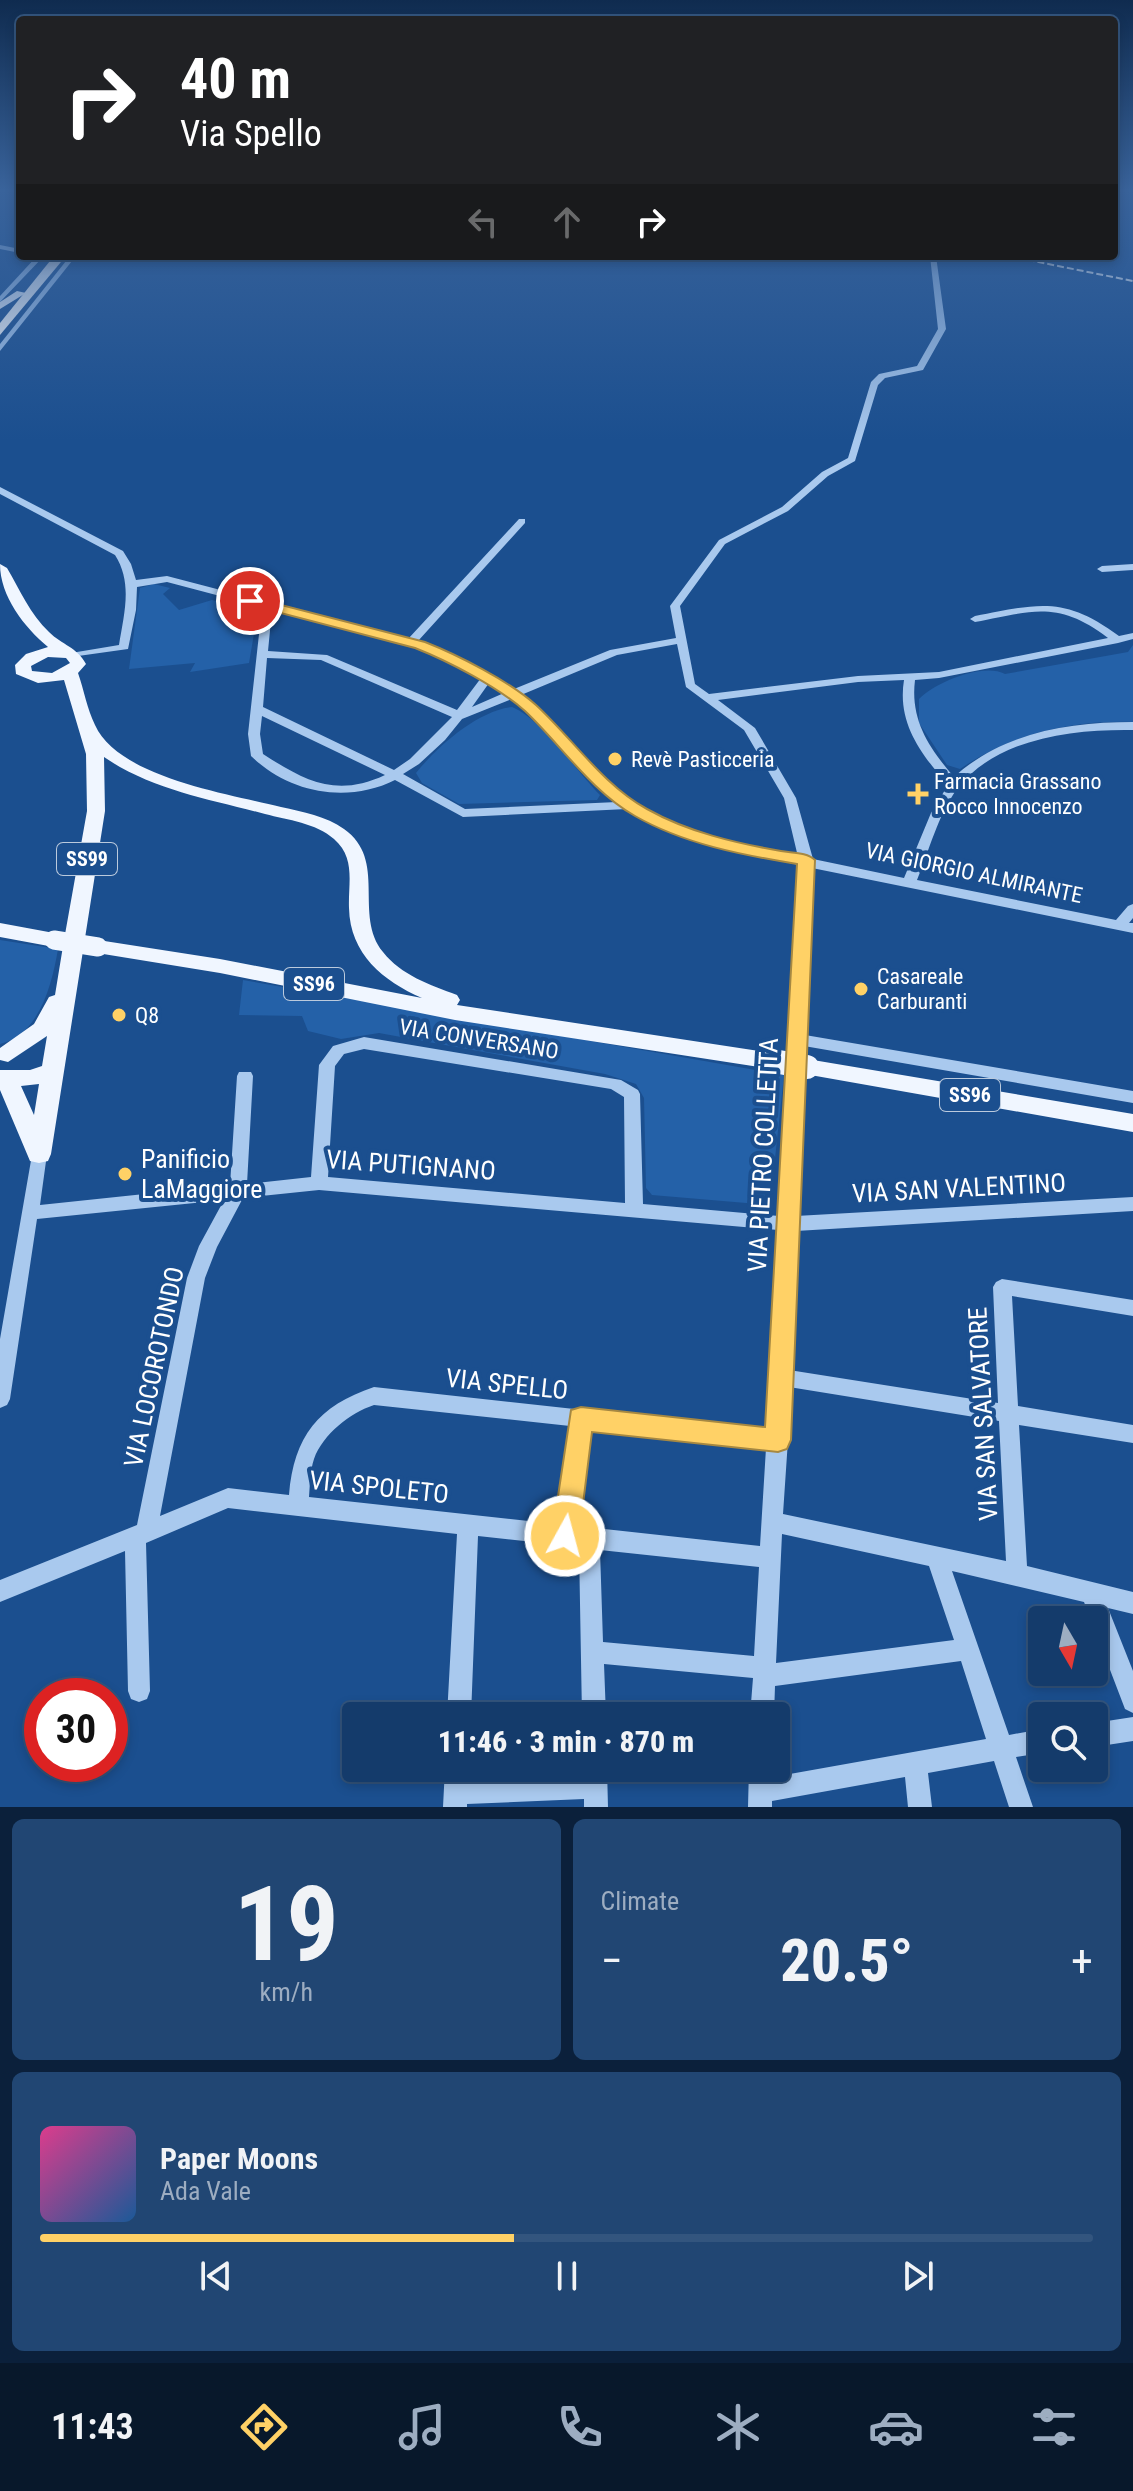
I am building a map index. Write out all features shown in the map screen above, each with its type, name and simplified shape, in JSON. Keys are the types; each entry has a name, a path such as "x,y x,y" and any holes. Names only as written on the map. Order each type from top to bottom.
{"highway":[{"path":"0,319 39,272"},
{"path":"0,331 47,272"}],"main road":[{"path":"0,306 21,293"},
{"name":"SS99","path":"0,568 33,625 69,664 76,702 95,754 96,811 39,1154"},
{"name":"SS99","path":"33,625 40,653"},
{"path":"40,653 69,664 37,678 24,674 23,665 40,653"},
{"path":"89,731 109,752 153,776 314,822 340,834 358,853 363,877 359,907 361,935 377,961 399,980 422,991 530,1022"},
{"name":"SS96","path":"0,930 220,966 455,1012 779,1062 1133,1123"},
{"path":"4,1054 42,1029 65,988"},
{"path":"4,1054 32,1056 52,1067"},
{"path":"39,1154 3,1079 52,1067"}],"street":[{"path":"0,300 26,272"},
{"path":"0,349 60,272"},
{"name":"VIA PIETRO COLLETTA","path":"763,1702 806,860 790,798 749,728 690,685 675,606 722,542 785,509 825,474 852,459 874,384 882,376 920,368 942,329 935,272"},
{"path":"0,490 119,553 128,564 133,584 124,647 69,664"},
{"path":"411,642 522,521"},
{"path":"1102,569 1133,567"},
{"path":"133,584 167,579 411,642 444,655 487,678 530,707 630,805"},
{"path":"975,619 1054,605 1099,624 1118,640"},
{"path":"267,606 254,734 257,756 283,776 323,790 354,791 381,785 397,776 460,716 487,678"},
{"path":"710,697 858,679 910,677 1026,660 1133,636"},
{"path":"262,654 323,657 460,716 614,652 681,640"},
{"path":"910,677 906,694 911,724 955,785"},
{"path":"257,709 397,776 463,813 630,805"},
{"path":"909,883 955,785 983,761 1023,743 1070,731 1133,726"},
{"name":"VIA GIORGIO ALMIRANTE","path":"630,805 689,834 750,851 1126,927"},
{"path":"1126,927 1133,909"},
{"path":"796,1039 1133,1097"},
{"name":"VIA CONVERSANO","path":"319,1183 327,1065 339,1050 364,1043 615,1084 632,1094 634,1210"},
{"name":"VIA LOCOROTONDO","path":"139,1691 141,1535 196,1278 208,1246 238,1191 245,1076"},
{"path":"0,1399 39,1154"},
{"name":"VIA PUTIGNANO","path":"30,1213 319,1183 788,1224"},
{"name":"VIA SAN VALENTINO","path":"788,1224 1133,1204"},
{"name":"VIA SAN SALVATORE","path":"1017,1574 1002,1287 1133,1308"},
{"path":"781,1377 1133,1434"},
{"name":"VIA SPELLO","path":"298,1506 304,1460 322,1432 356,1401 374,1396 778,1440"},
{"path":"565,1536 581,1419"},
{"name":"VIA SPOLETO","path":"0,1591 228,1498 769,1558"},
{"path":"771,1522 938,1560 1017,1574 1133,1603"},
{"path":"460,1702 468,1525"},
{"path":"589,1538 594,1702"},
{"path":"938,1560 1021,1807"},
{"path":"1092,1594 1133,1701"},
{"path":"592,1652 764,1672 969,1649"},
{"path":"1108,1733 1133,1729"},
{"path":"760,1789 1028,1743"},
{"path":"915,1764 920,1807"},
{"path":"456,1789 596,1787"}],"shaded area":[{"path":"154,584 170,588 163,594 179,610 212,600 254,610 257,616 249,663 190,672 195,663 129,669 140,588"},
{"path":"1133,645 1133,722 1087,724 1042,732 1000,747 960,769 947,765 919,723 919,699 959,676 984,671 1005,674 1128,652"},
{"path":"512,707 547,734 600,795 597,800 459,804 422,783 416,773 446,742 485,715"},
{"path":"0,940 58,949 47,993 34,1019 13,1039 0,1044"},
{"path":"243,980 784,1075 770,1205 652,1195 646,1188 644,1098 636,1084 605,1074 379,1033 341,1039 308,1031 302,1016 239,1015"}],"railway":[{"path":"1090,272 1133,281"}],"place":[{"name":"Revè Pasticceria","path":"615,759"},
{"name":"Farmacia Grassano Rocco Innocenzo","path":"918,794"},
{"name":"Casareale Carburanti","path":"861,989"},
{"name":"Q8","path":"119,1015"},
{"name":"Panificio LaMaggiore","path":"125,1174"}],"route":[{"path":"250,601 420,645 444,655 487,678 528,706 618,796 640,812 689,834 750,851 806,860 778,1440 581,1419 565,1536"}]}
